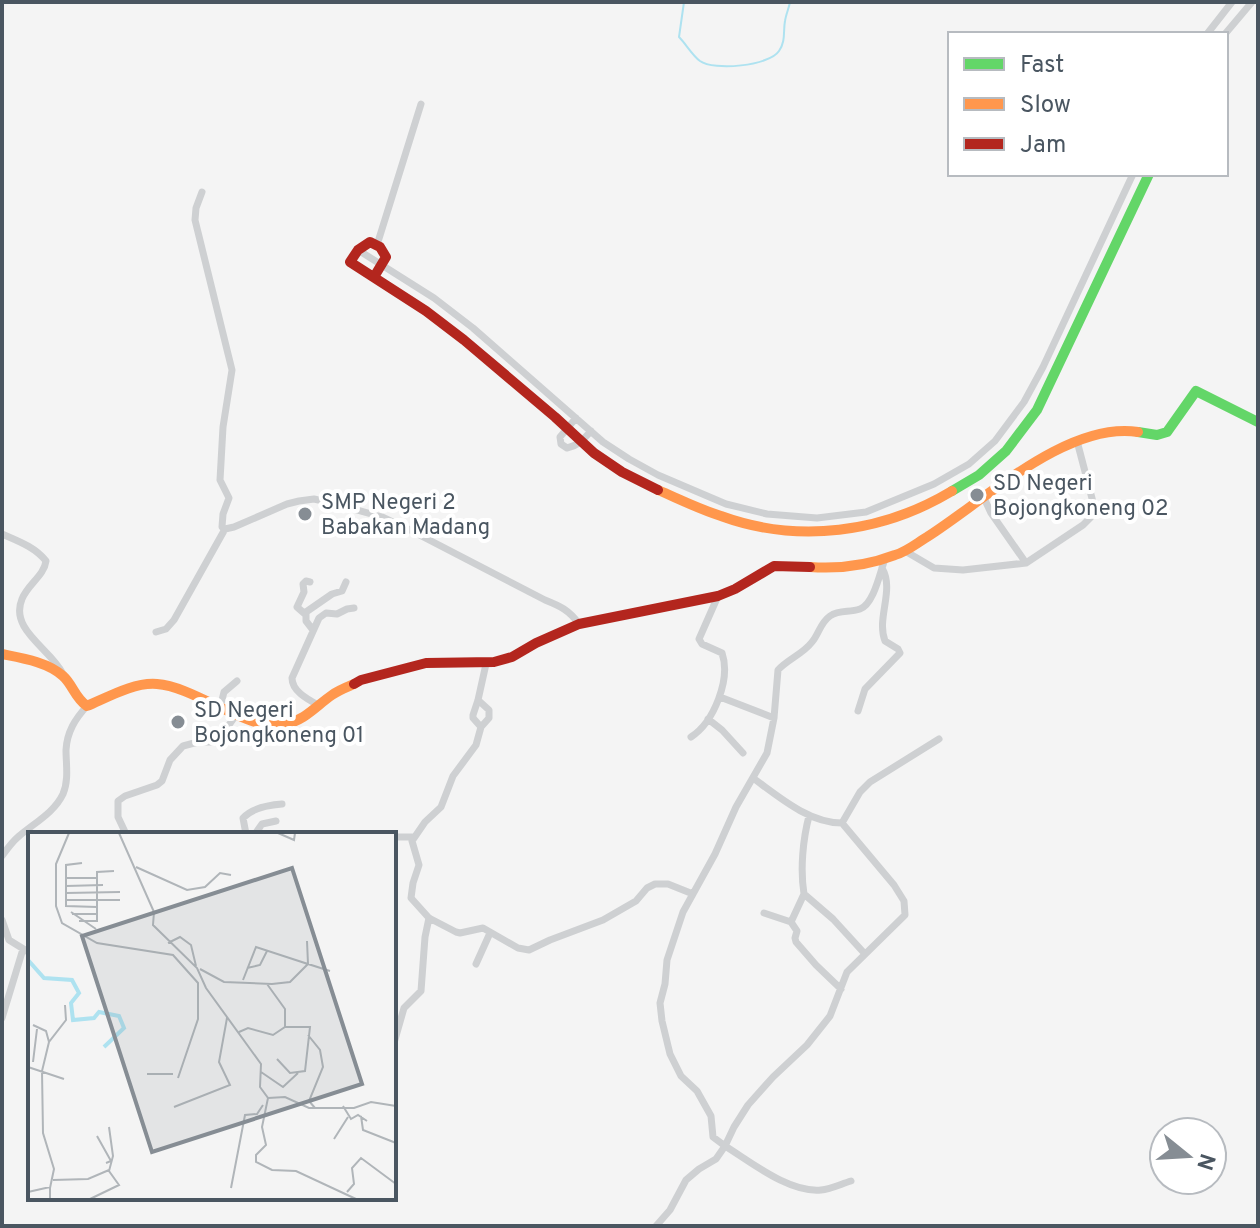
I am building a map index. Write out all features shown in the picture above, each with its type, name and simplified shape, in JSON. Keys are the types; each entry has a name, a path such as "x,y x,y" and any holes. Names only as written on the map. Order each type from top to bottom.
{"street":[{"path":"1209,32 1232,2"},
{"path":"1227,32 1252,2"},
{"path":"377,245 421,104"},
{"path":"358,250 434,298 473,328 603,442 658,475 726,504 767,514 817,518 866,512 934,484 969,464 995,441 1024,402 1043,367 1132,176"},
{"path":"374,277 386,257 385,251 370,242 358,250 350,262 426,311 464,340 594,453 622,472 722,517 764,528 816,533 868,526 905,513 942,497 979,475 1006,451 1037,410 1148,176"},
{"path":"202,192 195,220 232,370 223,427 220,480 229,498 221,523 225,529"},
{"path":"2,856 16,839 46,816 62,795 66,780 68,735 76,718 87,706 131,688 151,684 183,690 236,715 277,726 302,719 347,685 384,673 426,663 486,664 512,657 579,624 718,596 774,566 823,568 883,564 1051,452 1101,433 1122,430 1162,435 1173,426 1196,391 1258,422"},
{"path":"576,418 560,437 561,444 567,448 573,447 591,431"},
{"path":"905,551 934,568 963,570 1026,563 1091,517 1094,506 1077,441"},
{"path":"984,498 1026,563"},
{"path":"156,632 166,629 174,620 225,529 299,501 314,499 361,510 408,529 563,607 572,613 579,624"},
{"path":"2,534 31,547 46,561 44,569 22,597 19,615 24,627 59,666 80,702 87,706"},
{"path":"858,711 865,689 900,653 885,641 882,633 886,590 883,564"},
{"path":"851,1181 820,1190 798,1188 753,1165 713,1137 711,1116 701,1098 677,1070 668,1048 660,1010 667,960 683,912 715,854 728,821 767,753 778,670 810,645 821,625 831,615 842,610 858,610 867,604 883,564"},
{"path":"310,582 303,584 304,592 297,607 305,614 313,630"},
{"path":"305,614 332,594 342,591 346,582"},
{"path":"318,705 296,689 291,681 322,615 337,614 350,608 338,602 332,594"},
{"path":"691,737 701,730 708,719 720,697 725,676 725,662 719,651 702,644 699,639 718,596"},
{"path":"2,654 42,665 65,677"},
{"path":"481,727 473,718 486,664"},
{"path":"220,708 224,692 237,681"},
{"path":"720,697 774,718"},
{"path":"478,700 486,706 489,714 476,745 453,776 441,807 413,837 412,846 419,865 411,898 429,918 460,933 483,928 518,948 529,950 592,926 628,907 655,884 668,884 693,894"},
{"path":"125,832 118,817 118,801 162,781 170,760 183,746 217,742 236,715"},
{"path":"708,719 743,753"},
{"path":"842,823 860,792 870,782 939,739"},
{"path":"753,778 809,816 842,823"},
{"path":"246,832 244,816 258,809 282,804"},
{"path":"791,922 804,894 803,861 809,816"},
{"path":"256,832 262,824 276,821"},
{"path":"656,1226 670,1210 686,1180 716,1159 748,1105 822,1028 832,1012 847,972 905,915 904,901 894,885 842,823"},
{"path":"396,837 413,837"},
{"path":"804,894 833,919 865,954"},
{"path":"764,913 791,922 797,931 796,942 841,989"},
{"path":"396,1036 404,1008 421,991 429,918"},
{"path":"2,920 9,940 26,951 2,1018"},
{"path":"476,964 490,933"}],"waterway":[{"path":"684,2 679,37 700,61 717,66 753,63 779,51 790,2"}],"traffic: fast":[{"path":"952,491 979,475 1006,451 1037,410 1148,176"},
{"path":"1138,432 1157,435 1167,432 1196,391 1258,422"}],"traffic: slow":[{"path":"810,567 853,566 899,554 1055,451 1111,432 1138,432"},
{"path":"658,490 750,525 809,531 839,530 897,517 952,491"},
{"path":"2,654 34,661 57,671 87,706 130,688 157,684 189,693 255,722 271,725 299,719 335,693 354,684"}],"traffic: jam":[{"path":"374,277 386,257 380,247 370,242 358,250 350,262 426,311 464,340 594,453 622,472 658,490"},
{"path":"354,684 426,663 494,662 512,657 579,624 718,596 774,566 810,567"}],"place":[{"name":"SD Negeri Bojongkoneng 02","path":"977,495"},
{"name":"SMP Negeri 2 Babakan Madang","path":"305,514"},
{"name":"SD Negeri Bojongkoneng 01","path":"178,722"}]}
